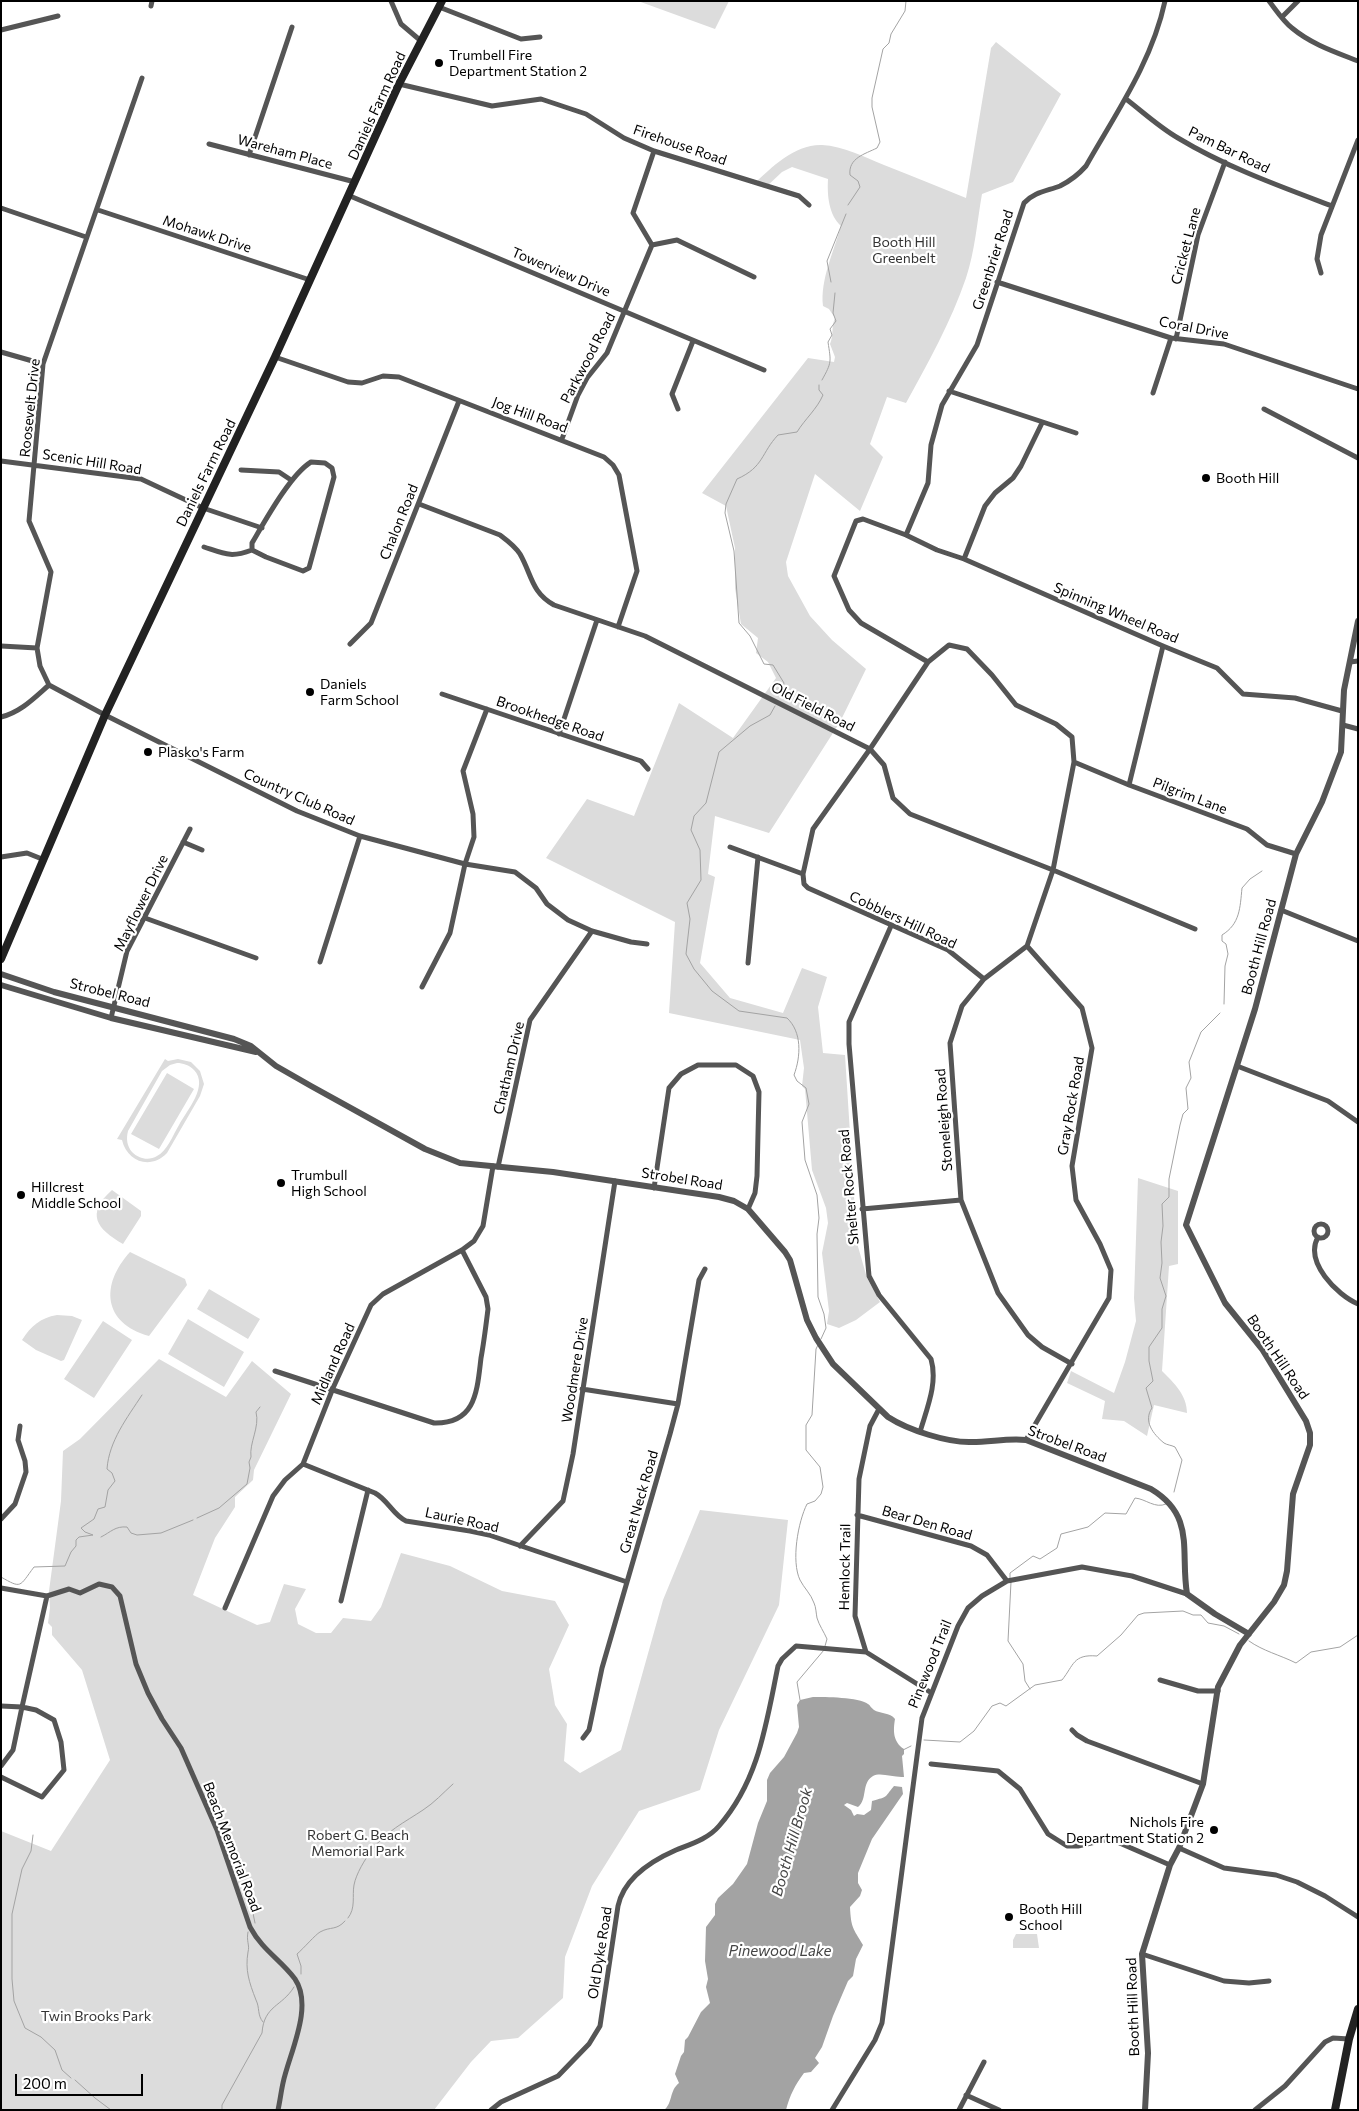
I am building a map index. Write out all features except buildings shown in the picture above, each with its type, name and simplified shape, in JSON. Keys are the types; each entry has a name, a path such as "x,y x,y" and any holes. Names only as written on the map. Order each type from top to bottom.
{"main road":[{"name":"Daniels Farm Road","path":"2,953 104,716 275,357 350,196 399,84 441,4"},
{"path":"1336,2110 1349,2039 1358,2009"}],"street":[{"path":"391,1 400,24 421,41"},
{"name":"Greenbrier Road","path":"906,535 928,483 932,438 942,405 977,345 1024,203 1031,196 1060,186 1081,172 1126,99 1142,67 1165,1"},
{"path":"1269,1 1290,27 1311,41 1358,61"},
{"path":"1282,17 1298,1"},
{"path":"441,4 521,39 540,37"},
{"path":"1,30 58,16"},
{"path":"249,155 292,27"},
{"name":"Roosevelt Drive","path":"49,685 40,666 37,648 51,572 29,521 36,464 43,364 86,237 98,210 142,78"},
{"name":"Firehouse Road","path":"399,84 492,106 541,99 586,114 624,138 654,151 799,196 809,205"},
{"name":"Pam Bar Road","path":"1126,99 1176,137 1263,180 1332,206"},
{"path":"1321,273 1318,246 1358,140"},
{"name":"Wareham Place","path":"209,144 355,182"},
{"path":"654,151 633,213 652,245 677,240 754,277"},
{"name":"Cricket Lane","path":"1152,393 1174,338 1198,234 1225,162"},
{"name":"Towerview Drive","path":"350,196 764,370"},
{"path":"1,208 86,237"},
{"name":"Mohawk Drive","path":"98,210 310,280"},
{"name":"Parkwood Road","path":"562,439 578,395 587,378 607,353 652,245"},
{"name":"Coral Drive","path":"997,282 1174,338 1224,344 1358,389"},
{"path":"678,409 672,394 693,340"},
{"path":"1,352 43,364"},
{"name":"Jog Hill Road","path":"275,357 348,382 362,383 383,376 399,377 604,456 614,464 619,475 637,571 618,627"},
{"path":"949,391 1076,433"},
{"name":"Chalon Road","path":"350,644 372,622 459,401"},
{"path":"1264,409 1358,458"},
{"path":"964,559 985,506 995,493 1013,478 1022,466 1042,422"},
{"name":"Scenic Hill Road","path":"1,461 141,479 203,508 262,528"},
{"path":"204,547 229,556 252,550 303,571 309,568 334,477 332,468 325,463 311,462 300,469 252,543 252,550"},
{"path":"241,470 278,472 292,480"},
{"name":"Old Field Road","path":"419,504 500,535 511,543 520,555 534,587 543,599 554,605 654,641 870,749 884,765 893,798 910,814 1196,929"},
{"name":"Spinning Wheel Road","path":"928,662 861,623 849,610 834,576 856,521 863,518 906,535 937,550 964,559 1217,668 1243,694 1295,698 1342,711"},
{"path":"559,734 597,620"},
{"name":"Booth Hill Road","path":"1145,2110 1148,2054 1142,1954 1170,1865 1179,1848 1203,1784 1218,1691 1240,1645 1274,1602 1284,1584 1287,1571 1293,1494 1310,1445 1310,1433 1306,1421 1262,1349 1225,1303 1186,1225 1255,1009 1296,854 1322,802 1341,752 1342,711 1358,621"},
{"path":"730,847 803,874 813,829 870,749 928,662 949,645 967,649 992,675 1016,705 1056,724 1072,737 1074,762 1052,870 1027,946"},
{"path":"1,646 37,648"},
{"path":"1128,784 1163,646"},
{"path":"1350,662 1358,661"},
{"path":"1,717 14,714 49,685 104,716"},
{"name":"Brookhedge Road","path":"442,694 641,761 648,770"},
{"path":"422,988 450,933 474,837 473,814 462,770 487,710"},
{"name":"Country Club Road","path":"104,716 297,811 360,836 466,864 516,872 536,888 547,904 568,920 592,931 631,942 647,944"},
{"path":"1343,726 1358,729"},
{"name":"Pilgrim Lane","path":"1074,762 1247,829 1267,845 1296,854"},
{"name":"Mayflower Drive","path":"111,1018 127,951 190,829"},
{"path":"320,962 360,836"},
{"path":"184,842 202,850"},
{"path":"1,857 27,853 42,859"},
{"path":"748,963 758,857"},
{"name":"Cobblers Hill Road","path":"803,874 804,884 808,888 948,950 984,979"},
{"path":"1281,910 1358,941"},
{"path":"145,918 256,958"},
{"name":"Shelter Rock Road","path":"891,926 849,1022 849,1044 869,1276 879,1295 931,1359 934,1370 934,1381 920,1432"},
{"name":"Chatham Drive","path":"496,1166 530,1020 592,931"},
{"name":"Stoneleigh Road","path":"1027,946 984,979 962,1006 950,1043 961,1200 998,1293 1028,1335 1042,1347 1072,1364"},
{"name":"Gray Rock Road","path":"1026,1440 1110,1298 1111,1270 1100,1244 1076,1200 1072,1166 1092,1048 1082,1008 1027,946"},
{"name":"Strobel Road","path":"1,974 54,992 214,1032 251,1046 276,1066 310,1086 425,1149 460,1163 553,1172 719,1197 734,1201 756,1216 790,1260 807,1320 816,1338 833,1364 879,1409 898,1424 920,1432 970,1442 1007,1438 1026,1440 1162,1496 1172,1506 1183,1524 1188,1594"},
{"name":"Strobel Road","path":"1,985 111,1018 258,1052"},
{"path":"212,1040 214,1032"},
{"path":"654,1188 669,1088 681,1074 698,1065 736,1065 753,1076 759,1092 757,1176 755,1193 748,1209"},
{"path":"1237,1066 1328,1101 1358,1122"},
{"name":"Midland Road","path":"225,1608 273,1496 285,1480 303,1464 333,1388 371,1305 383,1294 462,1250 474,1241 483,1226 496,1166"},
{"name":"Woodmere Drive","path":"520,1546 562,1501 574,1454 582,1389 615,1181"},
{"path":"862,1209 961,1200"},
{"path":"1318,1237 1314,1244 1315,1254 1323,1274 1343,1296 1358,1304"},
{"path":"276,1371 333,1388 434,1423 448,1423 464,1415 472,1404 477,1390 488,1308 486,1297 462,1250"},
{"name":"Great Neck Road","path":"583,1738 589,1730 602,1668 678,1404 699,1280 705,1269"},
{"path":"582,1389 678,1404"},
{"name":"Hemlock Trail","path":"866,1652 855,1616 859,1479 870,1426 879,1409"},
{"path":"1,1519 15,1504 26,1472 25,1461 18,1440 20,1426"},
{"name":"Laurie Road","path":"303,1464 368,1490 386,1500 396,1514 406,1520 470,1531 627,1582"},
{"path":"341,1602 368,1490"},
{"name":"Bear Den Road","path":"858,1515 971,1546 987,1555 1010,1580"},
{"name":"Pinewood Trail","path":"832,2110 875,2040 882,2023 922,1718 930,1692 958,1626 968,1608 982,1596 1010,1580 1082,1567 1132,1576 1188,1594 1215,1614 1249,1634"},
{"name":"Beach Memorial Road","path":"47,1596 69,1590 80,1593 99,1584 112,1587 120,1596 136,1664 148,1693 181,1748 217,1830 250,1927 258,1941 289,1973 298,1986 301,2016 283,2083 278,2110"},
{"path":"1,1588 47,1596 13,1750 1,1766"},
{"name":"Old Dyke Road","path":"490,2110 501,2102 558,2076 594,2037 600,2026 618,1906 625,1888 649,1864 707,1837 718,1828 748,1785 760,1748 778,1666 782,1659 796,1646 819,1646 866,1652"},
{"path":"866,1652 930,1692"},
{"path":"1160,1680 1198,1691 1218,1691"},
{"path":"1,1706 36,1710 54,1720 60,1742 64,1770 42,1797 1,1777"},
{"path":"1072,1730 1086,1741 1203,1784"},
{"path":"931,1764 998,1772 1020,1789 1048,1834 1067,1846 1078,1846 1104,1840 1115,1841 1170,1865"},
{"path":"1179,1848 1224,1868 1276,1876 1296,1882 1324,1896 1358,1917"},
{"path":"1142,1954 1224,1982 1249,1983 1270,1981"},
{"path":"1255,2110 1285,2086 1325,2042 1332,2038 1349,2039"},
{"path":"959,2110 984,2062"},
{"path":"966,2095 999,2110"}],"green space":[{"path":"638,1 729,1 715,29"},
{"name":"Booth Hill Greenbelt","path":"996,42 1061,94 1013,182 982,194 969,268 946,326 906,403 887,397 870,444 883,457 860,511 815,474 786,562 788,576 810,616 832,640 866,669 840,722 769,833 715,816 708,874 715,877 700,963 730,998 783,1013 802,968 827,977 818,1007 823,1053 845,1055 857,1243 867,1278 880,1302 856,1320 839,1328 827,1324 829,1311 822,1253 828,1223 826,1208 812,1170 805,1089 802,1086 804,1068 800,1040 669,1013 675,922 546,858 587,799 634,816 679,703 733,738 776,678 768,662 756,653 758,638 741,624 735,588 735,548 726,506 702,493 808,358 834,362 835,357 830,344 835,318 829,309 823,306 823,296 828,266 841,226 831,211 828,179 792,167 782,172 765,188 754,184 776,164 793,152 803,148 822,145 854,152 966,198 991,48"},
{"path":"165,1059 168,1061 178,1059 191,1062 200,1071 204,1084 200,1096 167,1153 161,1158 147,1162 140,1161 129,1154 122,1140 117,1139","holes":["177,1063 190,1067 198,1076 199,1083 195,1098 161,1154 154,1158 141,1158 132,1152 129,1147 127,1140 128,1131 162,1071 170,1065"]},
{"path":"167,1073 194,1089 159,1149 131,1134"},
{"path":"1138,1178 1178,1191 1178,1264 1169,1266 1162,1371 1182,1395 1187,1413 1154,1405 1147,1436 1124,1421 1102,1419 1105,1401 1067,1383 1071,1371 1114,1393 1125,1362 1136,1321 1134,1298"},
{"path":"112,1190 141,1211 141,1216 123,1244 107,1233 101,1227 98,1220 99,1206"},
{"path":"130,1252 185,1279 187,1285 149,1336 134,1330 122,1322 111,1302 114,1277"},
{"path":"209,1289 260,1319 248,1339 197,1309"},
{"path":"57,1315 72,1316 82,1320 64,1360 61,1361 36,1350 22,1340 36,1323"},
{"path":"188,1319 244,1352 224,1387 168,1354"},
{"path":"103,1321 132,1340 94,1398 64,1379"},
{"name":"Robert G. Beach Memorial Park","path":"159,1359 226,1397 252,1361 291,1394 254,1470 253,1480 235,1497 235,1507 215,1538 193,1595 257,1625 270,1622 284,1584 306,1589 295,1609 298,1624 316,1633 331,1633 343,1618 371,1621 381,1607 401,1553 450,1566 502,1591 555,1601 569,1625 549,1669 555,1705 567,1724 564,1761 580,1773 621,1750 663,1600 700,1510 788,1520 779,1605 719,1730 700,1790 639,1811 592,1886 565,1957 563,1998 518,2038 491,2041 471,2062 434,2110 1,2110 1,1831 51,1851 110,1760 82,1670 52,1635 52,1627 48,1623 50,1608 49,1591 61,1501 63,1451 80,1439"},
{"path":"1016,1934 1037,1934 1039,1948 1013,1948 1013,1940"}],"water":[{"name":"Pinewood Lake","path":"813,1697 857,1700 868,1704 876,1711 890,1715 895,1719 894,1732 896,1740 904,1749 902,1756 904,1777 873,1776 867,1783 863,1800 858,1807 847,1803 844,1805 851,1810 854,1816 857,1814 864,1815 871,1810 872,1801 885,1796 894,1786 902,1787 903,1794 872,1839 858,1873 858,1883 862,1890 860,1896 850,1907 850,1914 853,1928 863,1945 856,1959 853,1976 848,1981 822,2047 815,2058 819,2063 811,2072 804,2073 801,2077 795,2086 786,2110 664,2110 679,2083 675,2074 684,2052 685,2040 701,2012 710,2003 706,1987 708,1979 705,1961 706,1927 715,1915 715,1904 718,1898 733,1884 747,1864 758,1823 767,1801 767,1780 770,1773 784,1757 799,1727 797,1705 800,1700"}],"waterway":[{"name":"Booth Hill Brook","path":"848,205 860,187 858,181 850,175 852,164 858,157 877,148 880,142 872,107 872,98 883,49 889,43 891,34 905,11 906,1"},
{"name":"Booth Hill Brook","path":"831,282 827,261 846,214"},
{"name":"Booth Hill Brook","path":"822,380 830,362 828,342 832,335 830,329 836,321 833,313 835,293"},
{"name":"Booth Hill Brook","path":"780,696 784,683 773,665 764,664 750,636 739,623 734,551 725,513 726,504 737,479 757,465 778,435 797,432 818,405 823,395 819,390 819,385"},
{"name":"Booth Hill Brook","path":"775,706 770,715 750,726 719,752 706,803 694,816 691,830 700,850 701,880 687,903 690,919 686,954 694,969 712,991 739,1011 787,1018 798,1037 799,1052 794,1075 797,1081 806,1088 809,1104 802,1122 805,1160 817,1195 819,1218 817,1234 818,1297 824,1314 826,1328 821,1339"},
{"path":"1224,1004 1225,966 1228,954 1226,944 1222,941 1222,935 1236,921 1240,909 1242,888 1250,879 1262,871"},
{"path":"1174,1492 1182,1460 1175,1447 1164,1443 1150,1427 1149,1413 1152,1408 1146,1388 1153,1381 1149,1361 1149,1347 1162,1328 1162,1309 1166,1296 1160,1278 1162,1263 1162,1204 1169,1197 1169,1179 1180,1125 1183,1114 1188,1109 1186,1088 1191,1078 1189,1062 1201,1032 1220,1013"},
{"name":"Booth Hill Brook","path":"818,1345 816,1349 812,1415 806,1425 806,1450 820,1467 823,1487 821,1494 815,1501 807,1504 804,1512 798,1531 796,1563 800,1580 813,1600 818,1621 827,1639 825,1646"},
{"path":"1,1577 20,1584 34,1567 65,1566 76,1546 76,1540 79,1537 93,1535 81,1528 94,1519 98,1509 105,1507 108,1490 115,1481 112,1473 107,1469 111,1449 125,1421 142,1395"},
{"path":"197,1518 219,1508 247,1484 250,1468 249,1462 257,1423 256,1412 260,1407"},
{"path":"1010,1579 1010,1573 1033,1556 1040,1559 1057,1548 1061,1534 1088,1527 1105,1513 1126,1514 1135,1498 1154,1505 1166,1504"},
{"path":"101,1537 116,1528 123,1527 127,1527 131,1533 137,1535 161,1533 193,1520"},
{"path":"1011,1582 1008,1641 1023,1664 1025,1681 1030,1689"},
{"path":"924,1740 960,1742 974,1731 992,1706 1000,1703 1006,1706 1035,1685 1062,1680 1075,1662 1083,1657 1097,1656 1121,1635 1138,1615 1183,1611 1193,1615 1201,1615 1208,1623 1224,1626 1239,1634"},
{"path":"1249,1641 1260,1648 1296,1663 1311,1652 1340,1647 1358,1635"},
{"name":"Booth Hill Brook","path":"800,1700 797,1682 824,1650"},
{"path":"903,1750 911,1746"},
{"path":"348,1918 353,1906 355,1881 372,1850 389,1833 435,1801 453,1784"},
{"path":"33,1835 31,1851 22,1869 12,1914 14,2001 25,2028 41,2037 55,2050 62,2070 71,2078"},
{"path":"243,1882 248,1889 255,1923"},
{"path":"301,1974 301,1966 297,1954 320,1932 339,1926 345,1921"},
{"path":"248,1932 248,1976 263,2022"},
{"path":"222,2110 222,2105 262,2033 266,2017 294,1987"},
{"path":"75,2080 111,2110"}],"place":[{"name":"Trumbell Fire Department Station 2","path":"439,63"},
{"name":"Booth Hill","path":"1206,478"},
{"name":"Daniels Farm School","path":"310,692"},
{"name":"Plasko's Farm","path":"148,752"},
{"name":"Trumbull High School","path":"281,1183"},
{"name":"Hillcrest Middle School","path":"21,1195"},
{"name":"Nichols Fire Department Station 2","path":"1214,1830"},
{"name":"Booth Hill School","path":"1009,1917"}],"park label":[{"name":"Twin Brooks Park","path":"96,2016"}]}
